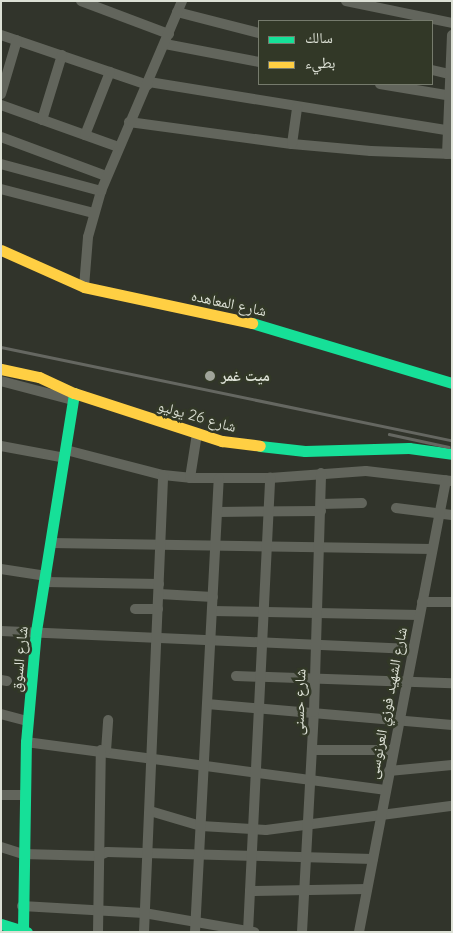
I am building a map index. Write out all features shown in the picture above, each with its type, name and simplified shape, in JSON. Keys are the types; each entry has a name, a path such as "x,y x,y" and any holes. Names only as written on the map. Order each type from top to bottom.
{"street":[{"path":"80,1 167,39 258,62"},
{"path":"84,286 88,238 106,176 167,39 181,1"},
{"path":"346,1 452,23"},
{"path":"177,12 258,33"},
{"path":"1,35 148,83 447,130"},
{"path":"129,122 292,144 449,154 447,130 452,35"},
{"path":"1,94 17,40"},
{"path":"42,120 62,55"},
{"path":"433,70 449,74"},
{"path":"85,135 110,72"},
{"path":"386,85 450,95"},
{"path":"1,105 118,147"},
{"path":"292,144 297,107"},
{"path":"1,137 106,176"},
{"path":"1,164 101,191"},
{"path":"1,189 94,213"},
{"name":"شارع المعاهده","path":"1,250 84,286 256,324 452,383"},
{"name":"شارع 26 يوليو","path":"1,369 39,377 73,396"},
{"name":"شارع 26 يوليو","path":"1,381 73,396 222,441 305,451 409,448 452,454"},
{"name":"شارع السوق","path":"25,931 22,906 26,742 36,631 66,454 73,396"},
{"path":"190,478 198,434"},
{"path":"1,446 66,454 163,475 190,478 270,478 321,473 389,471 449,481"},
{"name":"شارع حسنى","path":"302,932 314,712 321,473"},
{"path":"144,932 163,475"},
{"path":"22,906 144,913 195,926 250,931 250,891 259,708 269,547 270,478"},
{"path":"195,926 220,479"},
{"name":"شارع الشهيد فوزي العرنوسى","path":"359,932 412,649 432,549 449,481"},
{"path":"218,512 270,513 362,503"},
{"path":"396,508 452,515"},
{"path":"51,543 432,549"},
{"path":"1,569 45,579 159,589 213,597"},
{"path":"422,602 452,602"},
{"path":"136,609 158,609"},
{"path":"212,612 419,615"},
{"path":"1,631 36,631 412,649"},
{"path":"236,676 452,683"},
{"path":"207,704 452,725"},
{"path":"1,714 28,721"},
{"path":"98,932 98,856 103,750 108,720"},
{"path":"26,742 103,750 203,767 256,772 385,790"},
{"path":"312,750 393,750"},
{"path":"389,771 452,765"},
{"path":"1,795 25,796"},
{"path":"150,811 201,826 254,829 381,817 452,806"},
{"path":"1,847 24,854 98,856 107,852 200,857 372,859"},
{"path":"250,891 367,889"},
{"path":"1,924 25,931"}],"railway":[{"path":"1,347 452,440"},
{"path":"389,434 449,447"}],"traffic: fast":[{"path":"252,323 452,383"},
{"path":"23,930 26,742 36,631 74,393"},
{"path":"260,446 305,451 409,448 452,454"},
{"path":"1,924 27,932"}],"traffic: slow":[{"path":"1,250 84,287 252,323"},
{"path":"1,369 39,377 74,393 222,441 260,446"}],"place":[{"name":"ميت غمر","path":"210,376"}]}
